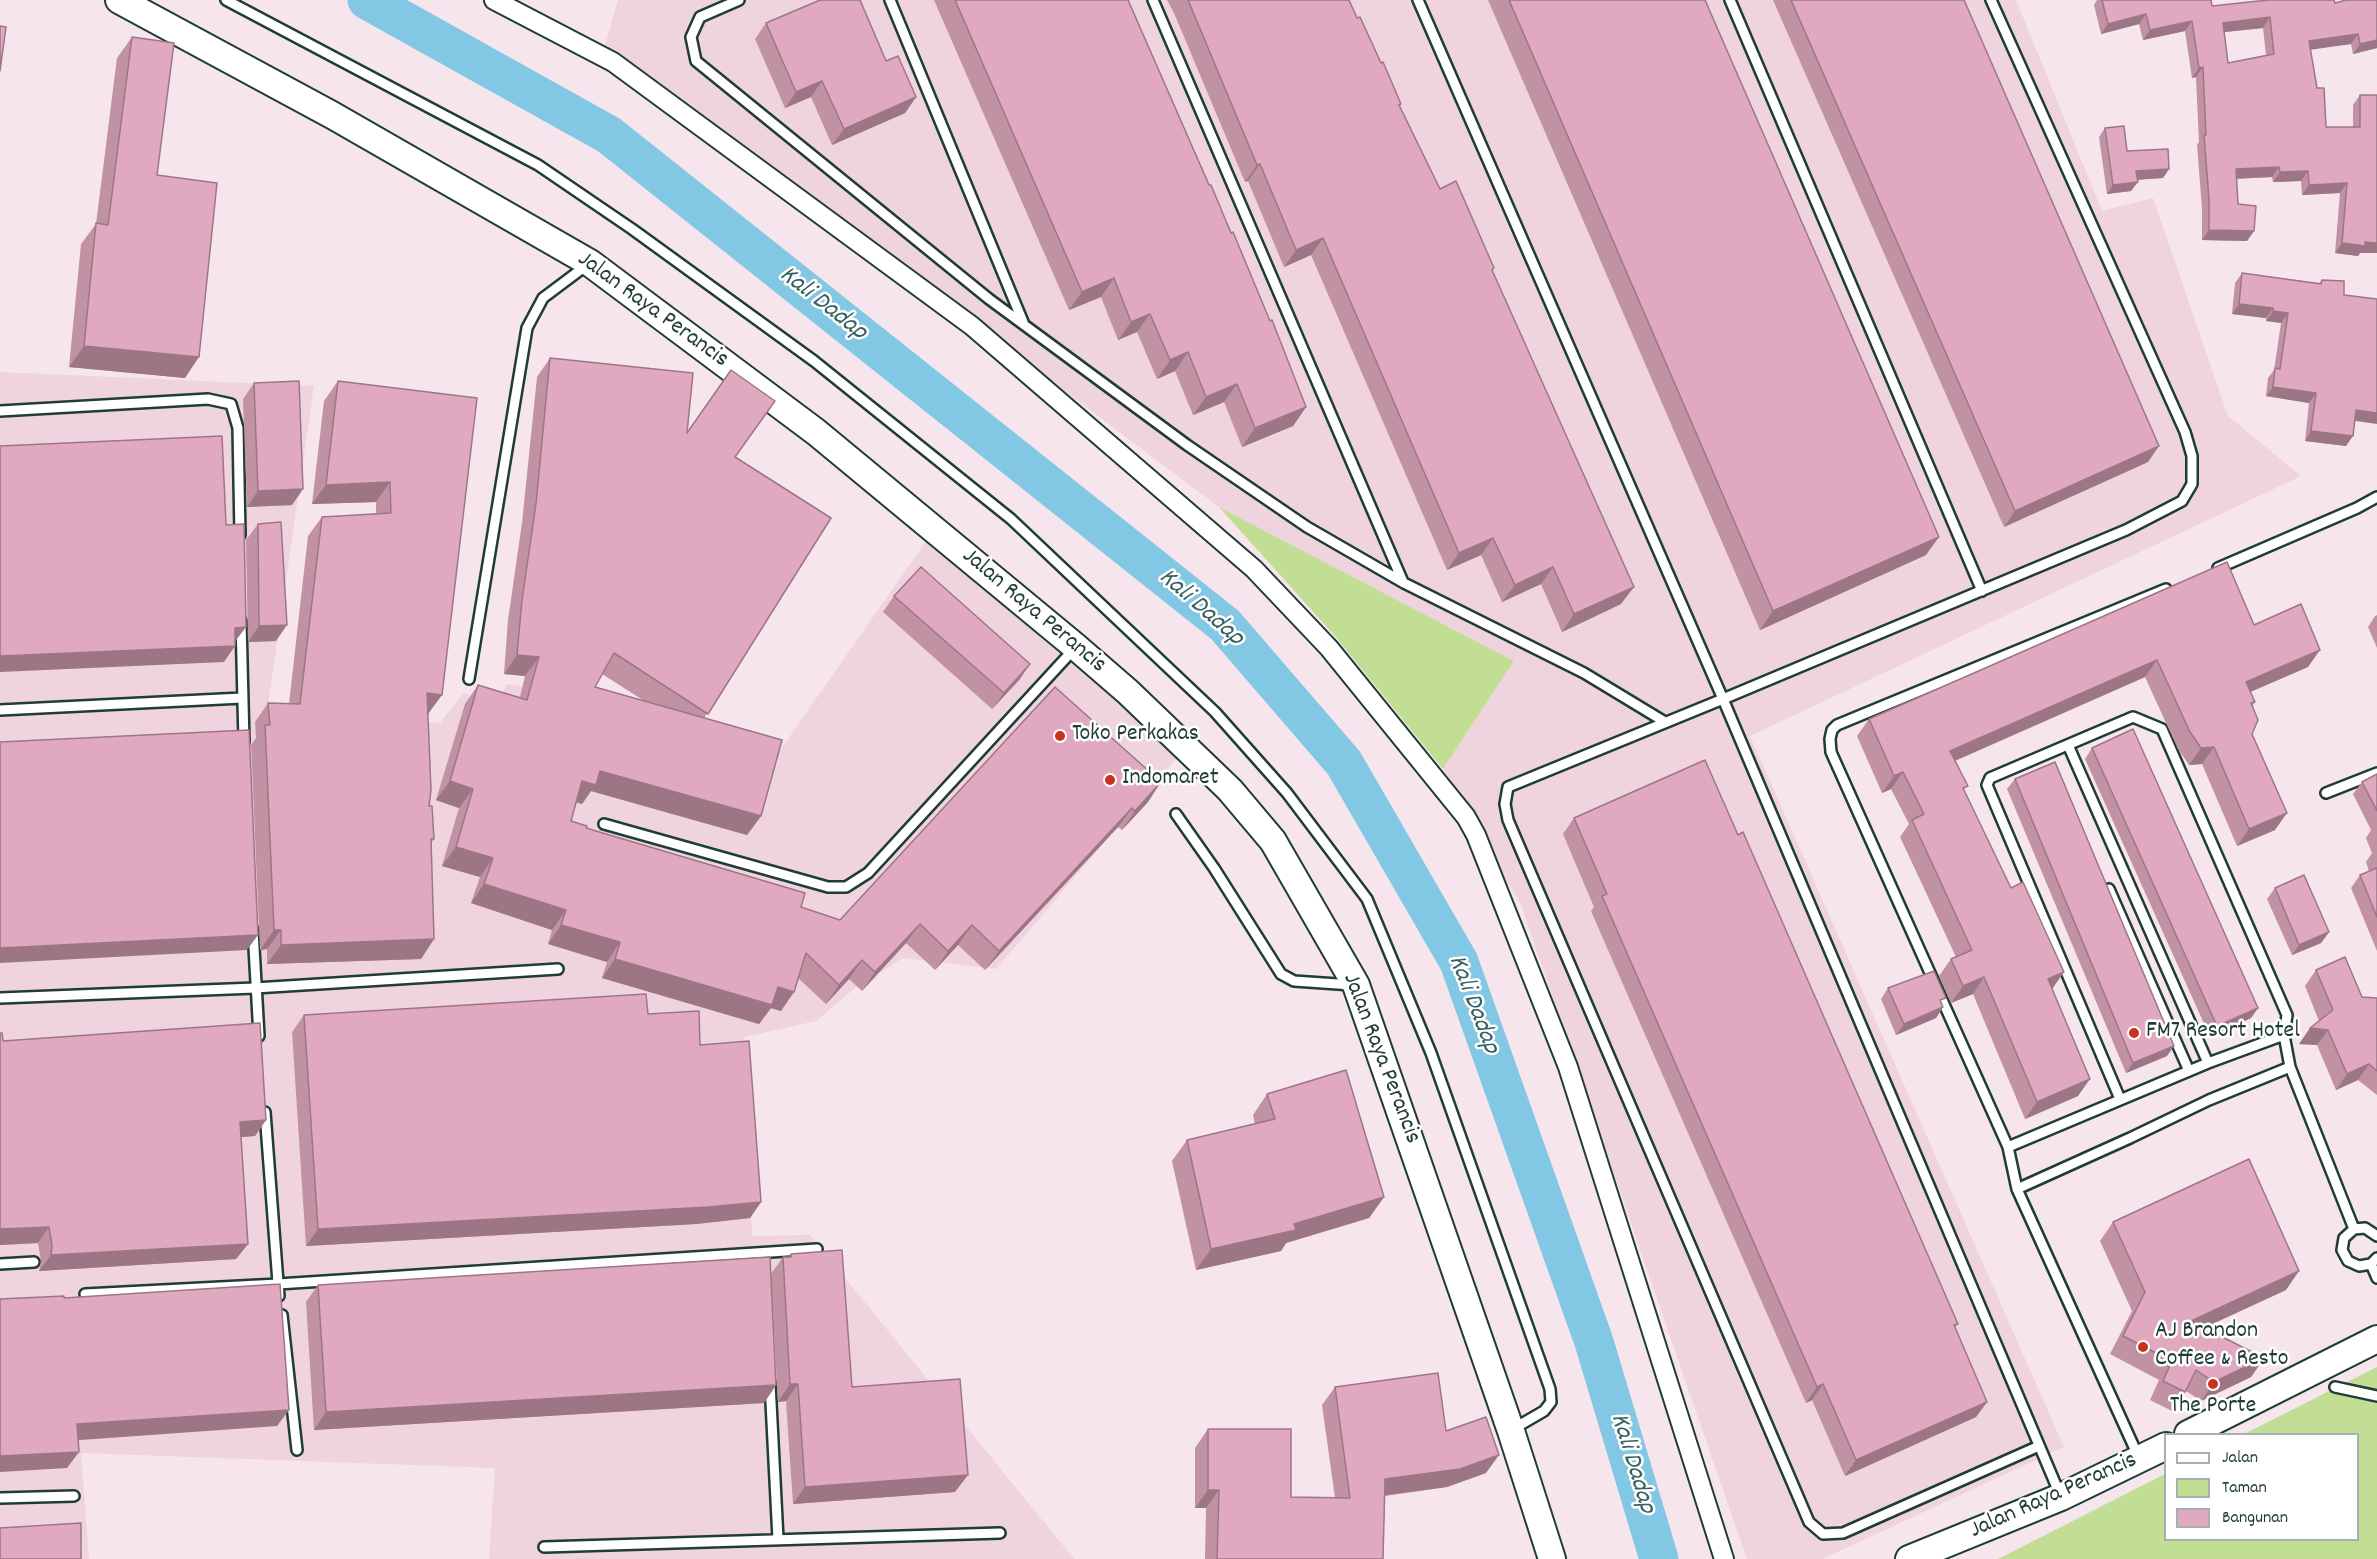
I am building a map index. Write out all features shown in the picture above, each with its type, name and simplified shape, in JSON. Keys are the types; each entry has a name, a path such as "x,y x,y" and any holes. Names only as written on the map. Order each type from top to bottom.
{"street":[{"name":"Jalan Raya Perancis","path":"119,0 332,115 590,262 816,432 1076,647 1128,692 1230,790 1273,841 1356,985 1511,1431 1551,1559"},
{"path":"494,0 613,62 972,326 1254,569 1329,648 1466,817 1476,835 1568,1067 1724,1559"},
{"path":"2190,1433 2377,1339"},
{"name":"Jalan Raya Perancis","path":"1909,1559 2061,1497 2164,1447"}],"lane":[{"path":"226,0 538,165 632,229 814,361 1011,519 1215,712 1287,793 1367,899 1431,1053 1550,1389 1551,1402 1544,1411 1511,1431"},
{"path":"739,0 700,17 691,37 696,61 989,299 1187,445 1307,527 1404,583 1584,673 1665,722"},
{"path":"890,0 1024,324"},
{"path":"1153,0 1404,583"},
{"path":"1418,0 1723,699 2061,1497"},
{"path":"1730,0 1983,591"},
{"path":"1991,0 2185,432 2192,456 2192,484 2182,501 2126,530 1983,591 1508,787 1505,804 1508,820 1809,1522 1823,1534 1843,1533 2038,1446"},
{"path":"469,679 527,328 543,298 590,262"},
{"path":"0,411 208,399 231,404 238,428 240,545"},
{"path":"2211,571 2357,508 2377,497"},
{"path":"2140,1459 2133,1448 2018,1189 2008,1148 1831,752 1830,739 1832,730 1837,725 2180,583"},
{"path":"241,616 245,756"},
{"path":"604,824 828,887 846,887 868,873 1076,647"},
{"path":"0,710 242,698"},
{"path":"2120,1099 1987,785 1990,778 2133,717 2162,729 2287,1015 2284,1035 2290,1066 2354,1229"},
{"path":"2068,745 2208,1063"},
{"path":"2048,753 2053,764"},
{"path":"2326,793 2377,772"},
{"path":"1176,814 1214,867 1281,974 1294,981 1356,985"},
{"path":"2106,885 2189,1071"},
{"path":"252,918 260,1047"},
{"path":"0,998 255,988 558,969"},
{"path":"2008,1148 2120,1099 2284,1035"},
{"path":"2018,1189 2209,1100 2290,1066"},
{"path":"264,1106 278,1284 297,1450"},
{"path":"2377,1236 2365,1228 2354,1229 2344,1238 2342,1244 2344,1256 2353,1264 2365,1266 2374,1261 2377,1278"},
{"path":"85,1294 278,1284 817,1249"},
{"path":"763,1252 764,1264"},
{"path":"0,1264 34,1262"},
{"path":"769,1372 778,1539"},
{"path":"2335,1387 2377,1396"},
{"path":"0,1498 74,1496"},
{"path":"544,1547 1000,1533"}],"shaded area":[{"path":"618,0 2016,0 2102,211 2153,198 2228,416 2301,476 1750,736 2064,1447 1822,1559 1747,1559 1521,905 1443,769 1514,661 1219,507 605,45"},
{"path":"0,372 314,386 267,712 440,723 463,693 499,706 506,684 589,698 781,749 938,524 1192,740 996,969 903,958 855,988 816,1021 744,1037 752,1236 810,1235 1074,1559 489,1559 495,1468 81,1453 89,1559 0,1559"}],"green space":[{"path":"1219,507 1514,661 1443,769 1334,635"},
{"path":"2377,1367 2377,1559 1998,1559 2164,1475 2164,1541 2359,1541 2359,1433 2246,1433"}],"building":[{"path":"820,0 860,0 886,61 898,56 916,97 844,129 822,81 796,92 766,23"},
{"path":"955,0 1128,0 1209,185 1211,185 1231,233 1233,232 1270,321 1272,320 1306,407 1255,428 1237,384 1206,397 1188,352 1170,360 1150,314 1131,322 1114,278 1082,292"},
{"path":"1188,0 1349,0 1357,18 1360,17 1381,63 1383,62 1401,104 1399,105 1440,189 1456,181 1494,268 1492,270 1634,587 1574,614 1553,567 1515,585 1493,538 1459,553 1323,238 1296,250 1260,164 1257,165"},
{"path":"1509,0 1705,0 1939,537 1773,611"},
{"path":"1791,0 1964,0 2159,446 2015,511"},
{"path":"2102,0 2211,0 2212,6 2268,0 2334,0 2335,3 2346,0 2377,0 2377,40 2360,44 2358,34 2309,41 2317,88 2324,88 2326,127 2360,127 2360,95 2377,95 2377,243 2365,242 2365,246 2342,243 2347,183 2309,185 2308,171 2280,172 2279,167 2236,169 2238,204 2256,206 2254,231 2209,230 2203,67 2199,68 2192,21 2150,30 2146,14 2108,24","holes":["2270,17 2274,54 2228,63 2223,23"]},
{"path":"0,26 6,27 0,71"},
{"path":"132,37 174,43 157,175 217,183 199,357 84,346 96,223 108,225"},
{"path":"2124,126 2127,151 2168,149 2169,169 2136,171 2138,182 2113,185 2105,128"},
{"path":"2242,273 2321,284 2322,280 2344,281 2344,295 2377,299 2377,413 2356,410 2353,436 2311,431 2316,393 2273,387 2275,368 2280,369 2288,313 2273,311 2273,308 2239,304"},
{"path":"550,358 693,373 687,433 731,370 775,401 735,457 831,518 708,714 614,653 595,687 782,740 761,816 600,771 596,785 582,781 571,821 587,826 586,828 805,893 801,907 840,920 1055,687 1161,782 1135,811 1132,808 999,951 972,925 948,951 920,924 875,972 862,960 839,985 806,953 794,992 778,987 772,1005 615,959 620,942 561,925 566,910 484,884 493,858 456,847 473,789 450,781 478,685 527,700 539,657 517,655 522,600 536,504"},
{"path":"299,381 303,489 258,491 254,383"},
{"path":"338,381 477,398 442,695 427,693 431,790 429,806 432,806 434,839 431,839 434,939 281,945 281,930 274,930 265,725 270,725 268,703 300,704 322,517 391,513 390,482 326,485"},
{"path":"222,436 226,525 244,524 246,627 235,628 235,646 0,656 0,446"},
{"path":"281,522 287,625 259,626 258,524"},
{"path":"2227,562 2254,625 2301,604 2320,650 2246,682 2255,702 2251,703 2258,720 2252,734 2287,813 2249,829 2214,747 2201,748 2190,732 2157,660 1950,751 1968,786 1963,788 2011,888 2023,882 2064,972 2048,979 2090,1079 2037,1102 1984,977 1963,986 1951,959 1972,950 1912,820 1924,814 1903,772 1894,776 1869,719"},
{"path":"921,567 1030,664 1004,693 894,596"},
{"path":"2133,729 2258,1008 2217,1026 2092,748"},
{"path":"249,730 258,935 0,948 0,742"},
{"path":"1705,760 1738,835 1743,832 1958,1324 1954,1325 1987,1402 1856,1460 1823,1384 1817,1387 1602,896 1607,894 1574,818"},
{"path":"2055,762 2174,1046 2133,1063 2015,779"},
{"path":"2377,774 2377,811 2362,782"},
{"path":"2377,868 2377,917 2360,875"},
{"path":"2304,875 2329,932 2299,945 2275,888"},
{"path":"2345,957 2362,997 2377,998 2377,1071 2369,1064 2347,1074 2328,1030 2310,1028 2333,1010 2316,970"},
{"path":"1934,971 1946,998 1940,1000 1943,1007 1904,1024 1888,988"},
{"path":"646,994 648,1014 699,1011 700,1045 749,1041 761,1202 318,1229 304,1015"},
{"path":"260,1023 266,1120 240,1122 248,1244 51,1255 49,1227 0,1229 0,1033 2,1033 3,1041"},
{"path":"1346,1070 1384,1197 1294,1224 1296,1230 1211,1249 1187,1140 1275,1119 1267,1094"},
{"path":"2249,1159 2299,1271 2191,1321 2264,1358 2214,1382 2196,1370 2185,1392 2163,1381 2172,1361 2123,1336 2145,1292 2113,1222"},
{"path":"842,1250 852,1387 960,1379 968,1475 805,1487 798,1384 790,1384 783,1257 791,1257 791,1254"},
{"path":"770,1257 776,1385 326,1412 318,1285"},
{"path":"280,1284 289,1410 77,1424 79,1452 0,1456 0,1299 64,1296 64,1298"},
{"path":"1438,1373 1446,1431 1486,1417 1499,1455 1460,1469 1385,1479 1383,1559 1217,1559 1219,1490 1208,1490 1208,1429 1291,1429 1291,1497 1350,1498 1335,1387"},
{"path":"81,1523 81,1559 0,1559 0,1528"}],"waterway":[{"name":"Kali Dadap","path":"367,0 609,135 1225,625 1344,763 1459,962 1594,1342 1659,1559"}],"place":[{"name":"Toko Perkakas","path":"1060,736"},
{"name":"Indomaret","path":"1110,780"},
{"name":"FM7 Resort Hotel","path":"2134,1033"},
{"name":"AJ Brandon Coffee & Resto","path":"2143,1347"},
{"name":"The Porte","path":"2213,1384"}]}
